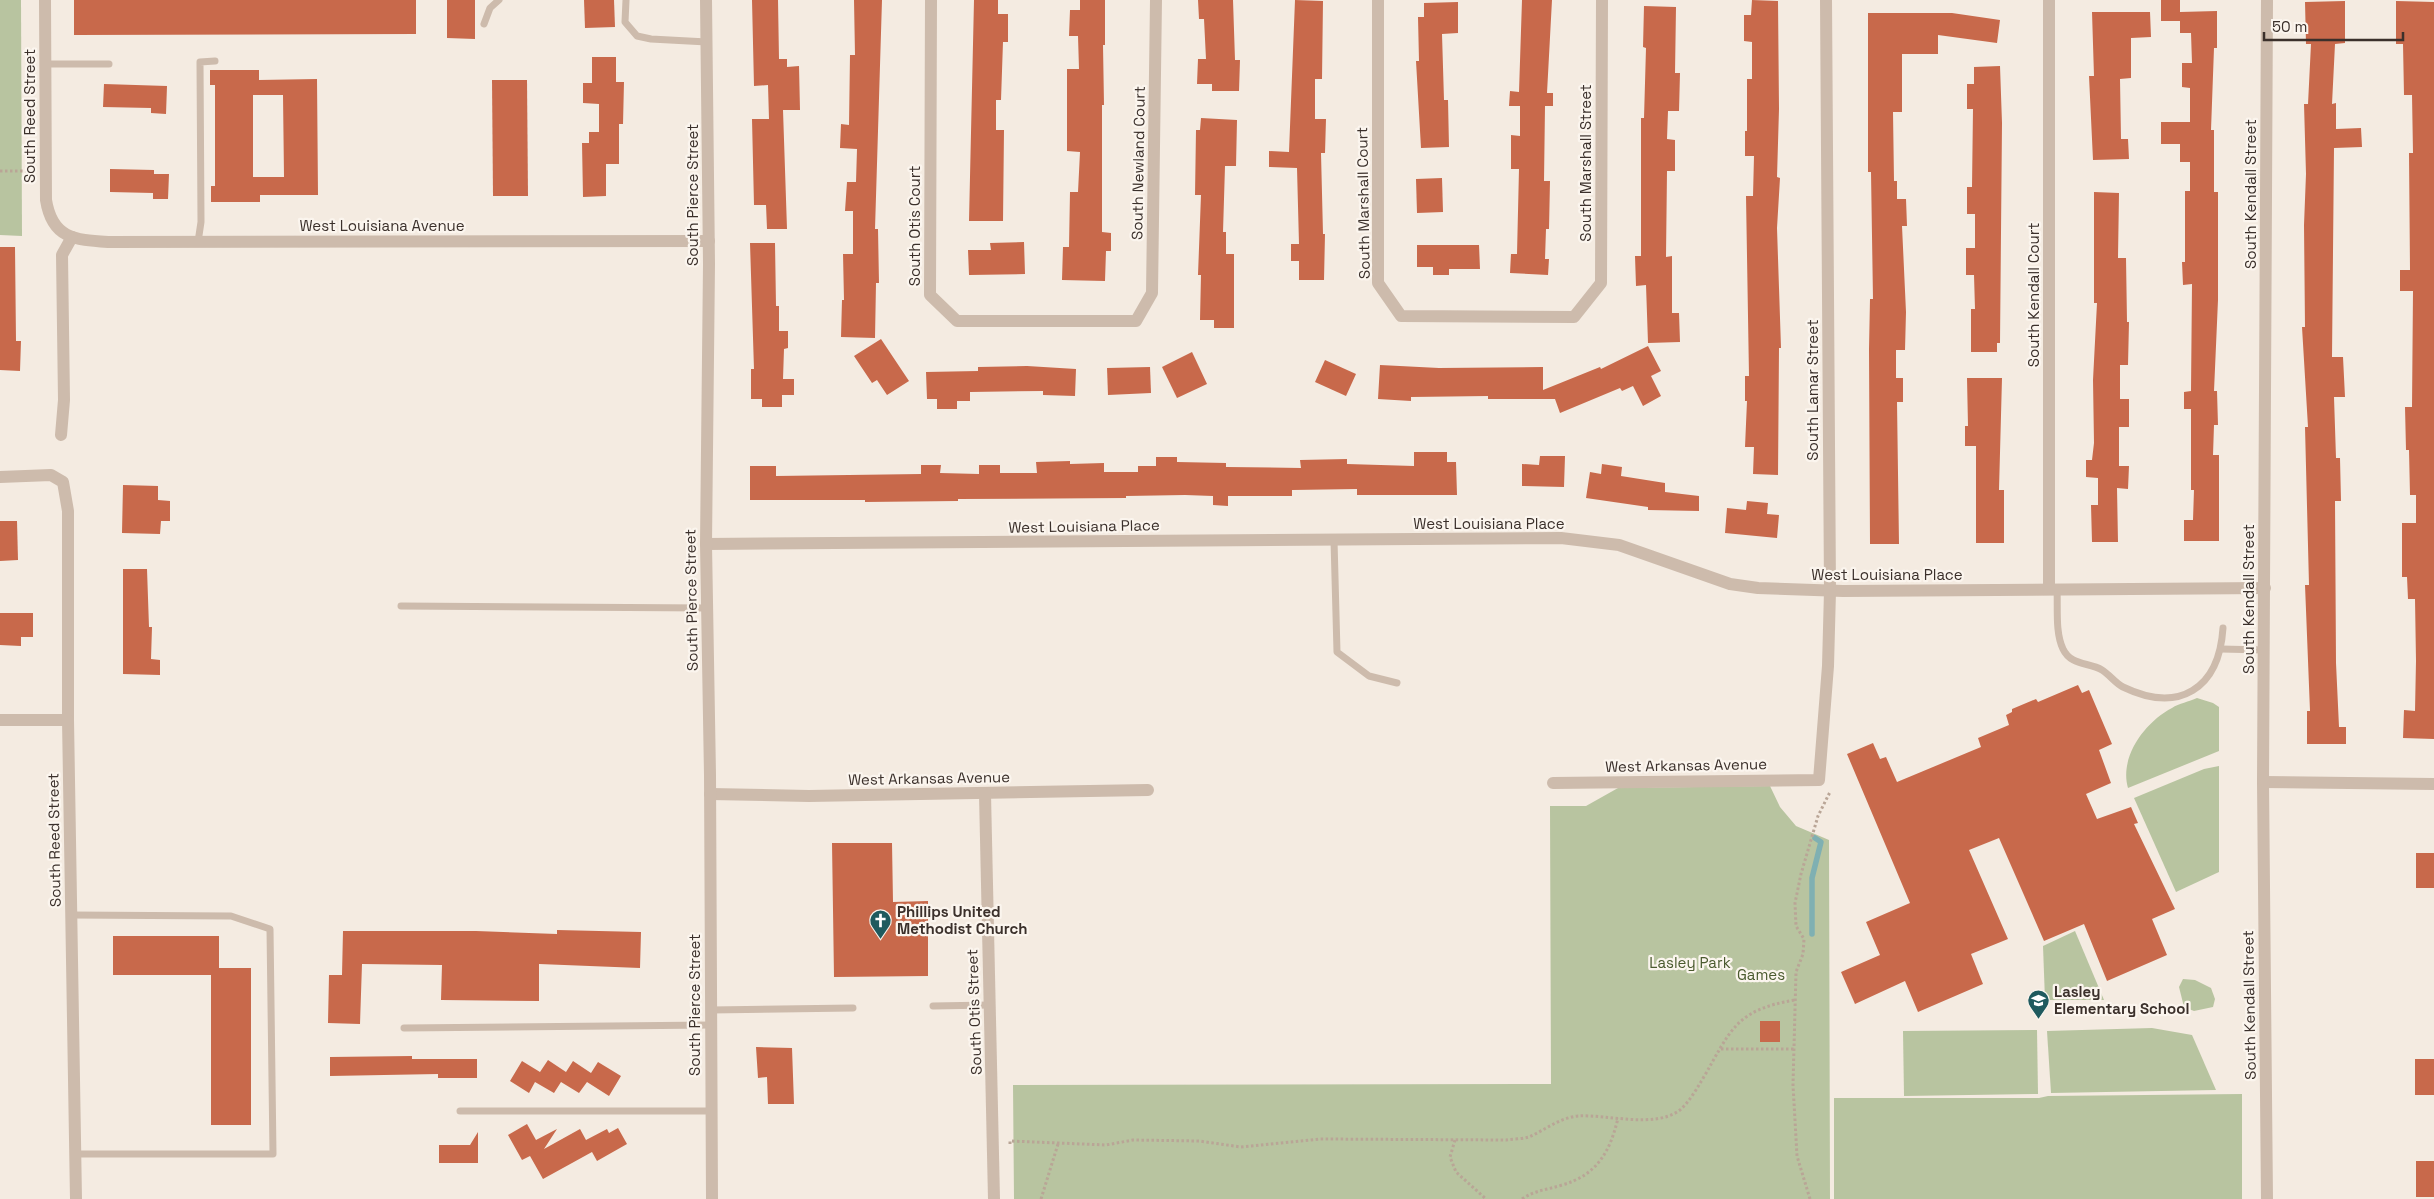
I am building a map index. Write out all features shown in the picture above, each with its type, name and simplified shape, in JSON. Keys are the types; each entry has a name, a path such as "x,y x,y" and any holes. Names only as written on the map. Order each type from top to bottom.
{"street":[{"name":"South Reed Street","path":"44,0 46,200 49,216 58,229"},
{"name":"South Pierce Street","path":"706,0 709,240 706,544 710,794 712,1199"},
{"name":"South Otis Court","path":"931,0 930,295 956,321 1136,321"},
{"name":"South Newland Court","path":"1136,321 1152,293 1156,0"},
{"name":"South Marshall Court","path":"1378,0 1378,283 1401,316 1574,317"},
{"name":"South Marshall Street","path":"1574,317 1601,283 1602,0"},
{"name":"South Lamar Street","path":"1819,780 1828,666 1830,591 1826,0"},
{"name":"South Kendall Court","path":"2049,0 2053,589"},
{"name":"South Kendall Street","path":"2267,0 2263,782 2267,1199"},
{"name":"West Louisiana Avenue","path":"58,229 72,238 108,242 709,240"},
{"path":"62,435 64,400 62,255 72,238"},
{"name":"South Reed Street","path":"0,476 52,475 63,482 68,511 68,720 76,1199"},
{"name":"West Louisiana Place","path":"706,544 1561,538 1619,546 1730,584 1758,588 1830,591 2265,588"},
{"path":"0,720 68,720"},
{"name":"West Arkansas Avenue","path":"1553,783 1819,780"},
{"path":"2263,782 2434,784"},
{"name":"West Arkansas Avenue","path":"710,794 985,794 1148,790"},
{"name":"South Otis Street","path":"985,794 994,1199"}],"lane":[{"path":"484,24 490,8 499,0"},
{"path":"626,0 625,22 637,36 651,39 707,42"},
{"path":"198,242 201,222 200,62 215,61"},
{"path":"45,64 109,64"},
{"path":"1334,540 1338,652 1369,676 1397,683"},
{"path":"2053,589 2059,637 2064,651 2077,663 2101,669 2122,686 2161,699 2182,695 2199,687 2212,672 2221,649 2223,628"},
{"path":"401,606 707,608"},
{"path":"2221,649 2264,650"},
{"path":"71,915 230,916 270,929 273,1154 75,1154"},
{"path":"933,1006 990,1005"},
{"path":"711,1010 853,1008"},
{"path":"404,1028 711,1025"},
{"path":"460,1111 711,1111"}],"path":[{"path":"0,171 28,171"},
{"path":"1010,1141 1106,1145 1132,1140 1199,1141 1241,1147 1320,1139 1506,1140 1528,1137 1552,1124 1576,1116 1636,1120 1658,1118 1679,1111 1692,1096 1736,1024 1755,1010 1795,1000 1793,1085 1798,1156 1810,1199"},
{"path":"1721,1049 1794,1049"},
{"path":"1522,1199 1534,1191 1583,1178 1601,1161 1613,1139 1618,1118"},
{"path":"1455,1140 1450,1157 1456,1172 1486,1199"},
{"path":"1041,1199 1058,1144"}],"green space":[{"path":"0,0 21,0 22,236 0,235"},
{"path":"2197,698 2219,707 2219,751 2128,788 2127,764 2136,742 2144,731 2162,714 2178,705"},
{"path":"2219,766 2219,872 2176,892 2134,798 2204,769"},
{"name":"Lasley Park","path":"1770,786 1780,807 1796,826 1829,840 1830,1199 1014,1199 1013,1085 1551,1084 1550,806 1586,806 1618,788"},
{"path":"2075,931 2104,1000 2045,1000 2043,946"},
{"path":"2183,979 2195,980 2211,988 2215,999 2213,1007 2194,1011 2184,1007 2179,987"},
{"path":"2152,1028 2192,1035 2216,1090 2051,1093 2047,1031"},
{"path":"2037,1030 2038,1094 1904,1096 1903,1031"},
{"path":"2242,1094 2242,1199 1834,1199 1834,1098 2039,1098 2048,1096"}],"building":[{"path":"74,0 416,0 416,34 74,35"},
{"path":"447,0 475,0 475,39 447,38"},
{"path":"584,0 614,0 615,27 585,28"},
{"path":"752,0 778,0 779,59 787,59 787,67 799,66 800,110 783,110 787,229 767,229 766,205 754,205 752,119 769,119 768,85 754,86"},
{"path":"854,0 882,0 875,229 878,229 879,283 876,283 875,338 841,337 842,300 844,300 843,254 853,254 853,211 845,211 847,182 856,182 857,149 840,148 841,124 849,125 850,55 855,55"},
{"path":"974,0 998,0 998,14 1008,14 1008,42 1003,42 1001,100 996,100 996,130 1004,130 1003,221 969,221"},
{"path":"1080,0 1105,0 1105,45 1103,45 1104,105 1102,105 1102,232 1111,233 1111,251 1106,251 1105,281 1062,280 1063,247 1069,247 1070,192 1078,192 1080,152 1067,151 1067,69 1079,69 1078,36 1069,36 1070,10 1080,10"},
{"path":"1198,0 1233,0 1235,60 1240,60 1239,91 1212,91 1212,84 1197,84 1198,59 1206,59 1204,19 1199,19"},
{"path":"1295,0 1323,1 1322,79 1315,79 1315,119 1326,119 1325,153 1321,153 1323,234 1325,234 1324,280 1299,280 1299,261 1291,261 1291,244 1299,244 1297,168 1269,167 1269,151 1289,152"},
{"path":"1522,0 1552,0 1547,93 1553,93 1553,106 1545,106 1544,181 1550,181 1549,229 1546,229 1545,259 1549,259 1548,275 1510,273 1511,254 1517,254 1519,169 1511,169 1511,135 1520,136 1520,106 1509,106 1510,91 1519,92"},
{"path":"1752,0 1778,1 1779,109 1777,177 1780,178 1777,228 1781,348 1779,348 1778,475 1753,474 1754,447 1745,447 1747,401 1745,401 1745,376 1749,376 1746,196 1753,196 1754,156 1745,156 1747,79 1752,79 1752,42 1744,41 1744,15 1751,15"},
{"path":"2161,0 2180,0 2180,21 2161,21"},
{"path":"2345,1 2345,43 2335,44 2332,104 2336,103 2336,129 2361,128 2362,147 2334,148 2332,357 2343,357 2345,397 2334,397 2336,458 2340,458 2341,501 2335,501 2336,663 2339,727 2346,727 2346,744 2307,744 2307,711 2310,711 2305,585 2309,585 2305,427 2308,427 2302,327 2305,327 2304,225 2306,174 2304,104 2308,104 2311,44 2306,44 2305,2"},
{"path":"2396,1 2434,2 2434,739 2403,738 2404,710 2415,711 2416,661 2415,599 2408,599 2407,577 2402,577 2402,523 2416,523 2416,495 2410,495 2409,450 2406,450 2405,407 2412,407 2413,291 2400,291 2400,270 2410,270 2409,153 2413,153 2412,95 2404,95 2403,44 2396,44"},
{"path":"1458,2 1458,33 1442,34 1444,100 1448,100 1449,147 1421,148 1416,61 1419,61 1418,17 1424,17 1424,3"},
{"path":"1644,6 1676,7 1675,73 1680,73 1679,111 1668,111 1667,139 1675,140 1675,171 1667,171 1666,257 1672,256 1672,313 1679,313 1680,342 1648,343 1646,285 1636,286 1635,256 1641,256 1641,118 1644,118 1646,48 1643,47"},
{"path":"2217,11 2217,48 2214,48 2211,130 2214,130 2214,192 2218,192 2218,300 2214,391 2217,391 2218,425 2214,425 2213,455 2219,455 2219,541 2184,541 2184,520 2193,520 2194,490 2191,490 2191,409 2184,409 2184,392 2191,391 2192,284 2183,285 2182,262 2185,262 2185,191 2190,191 2190,162 2180,162 2180,144 2161,144 2161,122 2190,122 2190,88 2182,87 2182,63 2192,63 2191,33 2180,33 2180,12"},
{"path":"2092,12 2150,12 2151,37 2131,38 2131,78 2120,79 2121,139 2128,139 2129,159 2093,160 2089,76 2094,76"},
{"path":"1868,13 1952,13 2000,20 1997,43 1938,35 1938,54 1902,54 1902,112 1893,112 1894,181 1897,181 1897,199 1906,199 1907,226 1902,226 1906,312 1905,350 1896,350 1896,378 1903,378 1903,402 1897,402 1899,544 1870,544 1869,349 1870,299 1873,299 1871,172 1868,172"},
{"path":"592,57 616,57 616,82 624,82 623,124 619,124 619,164 606,164 606,196 583,197 582,143 589,143 589,132 599,132 599,104 583,103 583,83 592,83"},
{"path":"2000,66 2002,123 2000,343 1997,343 1997,352 1971,352 1971,309 1975,309 1974,275 1966,275 1966,248 1975,248 1975,214 1967,214 1967,187 1972,187 1973,109 1967,109 1967,84 1974,84 1974,67"},
{"path":"210,70 259,70 259,80 317,79 318,195 260,195 260,202 211,202 211,186 215,186 215,85 210,85","holes":["253,95 283,95 284,177 253,177"]},
{"path":"492,80 527,80 528,196 493,196"},
{"path":"104,84 167,86 166,114 151,113 151,108 103,107"},
{"path":"1201,118 1237,120 1236,166 1225,166 1223,232 1226,232 1226,254 1234,254 1234,328 1214,328 1214,320 1200,320 1201,275 1198,275 1201,195 1195,195 1196,130 1200,130"},
{"path":"110,169 154,170 154,174 169,174 168,199 153,199 153,193 110,192"},
{"path":"1442,178 1443,212 1417,213 1416,179"},
{"path":"2094,192 2119,193 2118,258 2126,258 2127,322 2129,322 2128,365 2120,365 2120,399 2129,399 2129,427 2119,427 2119,466 2129,466 2128,489 2117,488 2118,542 2092,542 2091,505 2098,505 2098,478 2086,477 2086,460 2092,460 2094,443 2093,380 2097,303 2094,303"},
{"path":"1024,242 1025,274 969,275 968,250 991,250 990,243"},
{"path":"750,243 775,243 776,306 779,306 779,331 788,331 788,348 784,349 783,379 794,379 794,395 782,395 782,407 762,407 762,399 751,399 751,369 754,369"},
{"path":"1417,245 1479,245 1480,269 1449,269 1449,275 1433,275 1433,267 1417,267"},
{"path":"0,247 15,247 16,341 21,341 20,371 0,370"},
{"path":"881,339 909,381 887,395 877,380 872,383 854,356"},
{"path":"1648,346 1661,371 1651,376 1661,396 1643,406 1633,386 1622,391 1620,388 1560,413 1555,399 1488,399 1488,396 1411,397 1411,401 1378,399 1380,365 1439,368 1543,367 1543,390 1600,367 1601,369"},
{"path":"1192,352 1207,384 1177,398 1162,367"},
{"path":"1325,360 1356,374 1346,396 1315,382"},
{"path":"1027,366 1076,369 1075,396 1043,395 1043,391 970,392 970,401 957,401 957,409 937,409 937,399 927,399 926,372 978,371 978,367"},
{"path":"1150,367 1151,393 1108,395 1107,368"},
{"path":"1967,378 2002,378 1999,490 2004,490 2004,543 1976,543 1976,446 1965,446 1965,426 1968,426"},
{"path":"1414,452 1447,452 1447,462 1456,462 1457,495 1357,495 1357,489 1292,490 1292,496 1228,496 1228,506 1213,505 1213,496 1185,495 1126,496 1126,498 958,499 958,501 750,500 750,466 776,466 776,476 921,474 921,465 941,465 940,473 979,474 979,465 1000,465 1000,473 1037,473 1036,462 1070,461 1070,464 1104,463 1104,472 1138,472 1138,466 1156,466 1156,457 1177,457 1177,462 1226,463 1226,467 1301,468 1300,460 1347,459 1347,464 1414,466"},
{"path":"1540,456 1565,456 1564,487 1522,486 1522,464 1539,465"},
{"path":"1602,464 1622,467 1621,476 1665,483 1665,492 1699,496 1699,511 1648,510 1648,507 1586,498 1590,472 1601,474"},
{"path":"123,485 158,486 158,500 170,501 170,521 161,521 160,534 122,533"},
{"path":"1747,501 1768,503 1767,514 1779,515 1777,538 1725,533 1727,508 1746,510"},
{"path":"0,521 17,521 18,560 0,561"},
{"path":"123,569 147,569 149,627 152,627 151,659 160,660 160,675 123,674"},
{"path":"0,613 33,613 33,637 21,637 21,646 0,645"},
{"name":"Lasley Elementary School","path":"2078,685 2082,693 2089,690 2112,744 2099,750 2111,783 2086,794 2097,819 2131,807 2138,823 2134,824 2175,909 2152,919 2167,955 2107,981 2084,924 2044,941 1999,838 1969,850 2008,939 1971,954 1983,984 1918,1012 1905,981 1855,1004 1841,972 1880,955 1866,922 1910,903 1847,754 1873,743 1880,759 1886,757 1897,782 1981,747 1978,738 2009,725 2006,715 2012,712 2012,709 2036,699 2038,702"},
{"name":"Phillips United Methodist Church","path":"832,843 892,843 893,902 928,901 928,976 834,977"},
{"path":"2416,853 2434,853 2434,888 2416,888"},
{"path":"557,930 641,932 640,968 539,964 539,1001 441,1000 442,965 362,964 360,1024 328,1023 329,975 342,975 343,931 476,931 557,934"},
{"path":"113,936 219,936 219,968 251,968 251,1125 211,1125 211,975 113,975"},
{"path":"1760,1021 1780,1021 1780,1042 1760,1042"},
{"path":"756,1047 792,1048 794,1104 768,1104 767,1077 758,1078"},
{"path":"412,1056 412,1059 477,1059 477,1078 438,1078 438,1074 330,1076 330,1057"},
{"path":"2415,1059 2434,1059 2434,1095 2415,1095"},
{"path":"548,1060 566,1072 573,1061 591,1073 598,1062 621,1076 609,1096 587,1082 579,1093 561,1082 554,1093 535,1082 529,1093 510,1081 522,1061 540,1072"},
{"path":"527,1124 536,1140 557,1129 544,1149 580,1129 586,1140 607,1129 609,1133 618,1128 627,1144 597,1161 592,1152 543,1179 530,1156 522,1160 508,1135"},
{"path":"478,1132 478,1163 439,1163 439,1145 470,1145"},
{"path":"2416,1161 2434,1161 2434,1197 2416,1197"}],"waterway":[{"path":"1812,934 1812,878 1821,842 1815,838"}],"place":[{"name":"Phillips United Methodist Church","path":"881,939"},
{"name":"Lasley Elementary School","path":"2038,1019"}],"park label":[{"name":"Games","path":"1761,974"}]}
